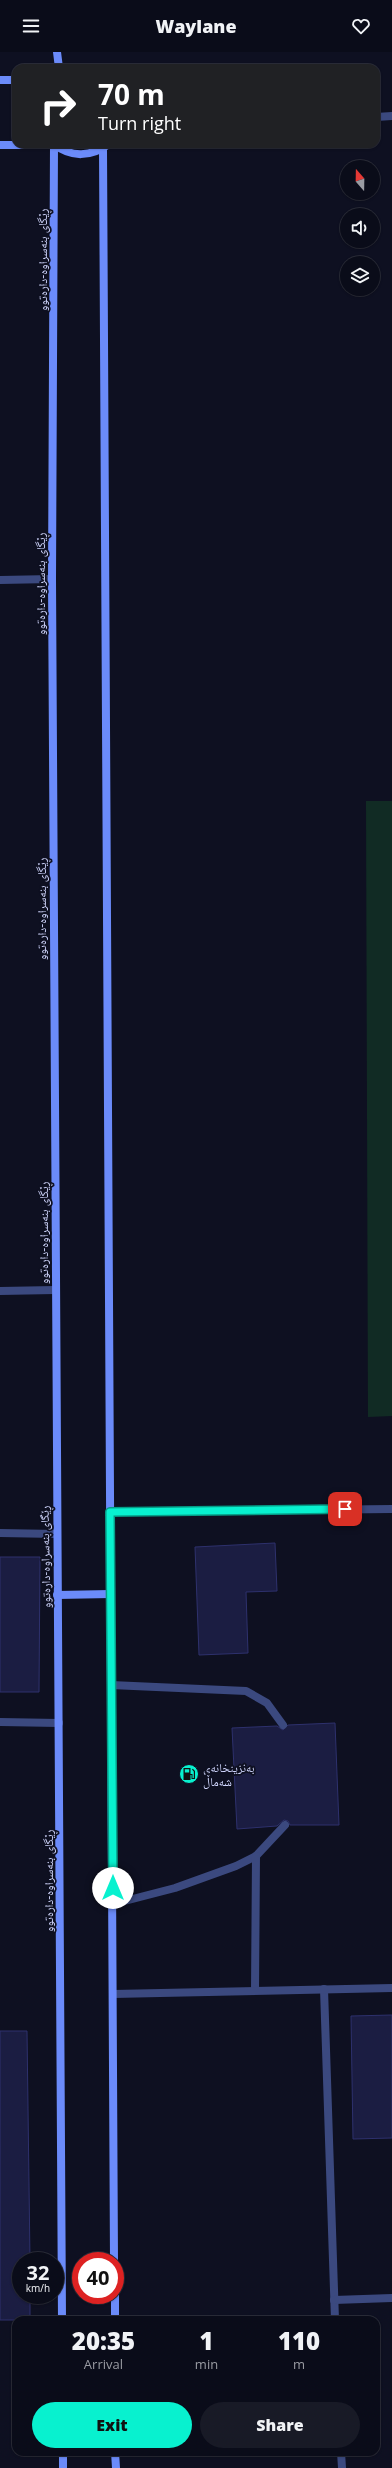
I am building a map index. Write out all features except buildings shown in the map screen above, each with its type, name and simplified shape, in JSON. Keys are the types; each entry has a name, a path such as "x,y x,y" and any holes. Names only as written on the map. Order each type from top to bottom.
{"street":[{"path":"57,52 58,64"},
{"path":"0,80 12,80"},
{"path":"380,117 392,116"},
{"path":"0,145 12,145"},
{"name":"ڕێگای بنەسراوە-دارەتوو","path":"54,148 52,579 62,2316"},
{"path":"60,148 67,152 82,155 101,148"},
{"path":"106,148 114,2252"},
{"path":"0,580 52,579"},
{"path":"0,1291 55,1290"},
{"path":"110,1512 392,1509"},
{"path":"0,1533 57,1534"},
{"path":"57,1595 111,1594"},
{"path":"112,1685 246,1691 267,1703 283,1725"},
{"path":"0,1722 59,1723"},
{"path":"113,1904 175,1888 236,1866 256,1856 285,1825"},
{"path":"255,1990 256,1856"},
{"path":"113,1994 392,1988"},
{"path":"324,1989 335,2316"},
{"path":"334,2300 392,2298"},
{"path":"115,2304 115,2316"},
{"path":"63,2456 63,2468"},
{"path":"116,2456 116,2468"},
{"path":"341,2456 342,2468"}],"green space":[{"path":"366,801 392,801 392,1416 368,1417"}],"place":[{"name":"بەنزینخانەی شەماڵ","path":"189,1774"}],"route":[{"path":"113,1888 110,1512 345,1509"}]}
